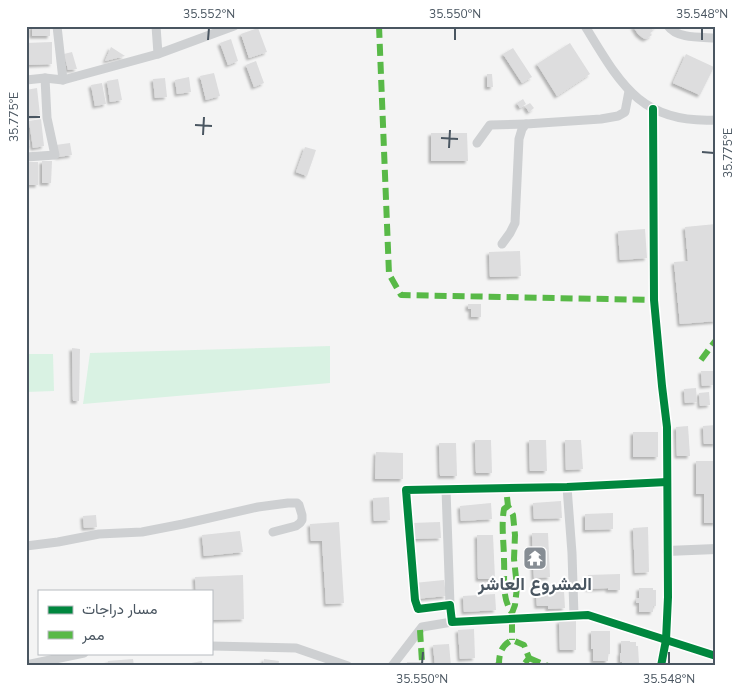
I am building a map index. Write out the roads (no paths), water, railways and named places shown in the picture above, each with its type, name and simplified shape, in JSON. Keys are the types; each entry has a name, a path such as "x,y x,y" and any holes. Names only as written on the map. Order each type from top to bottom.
{"street":[{"path":"57,26 63,80"},
{"path":"156,26 158,54"},
{"path":"26,80 45,78 63,80 158,54 234,26"},
{"path":"585,26 612,70 629,91 641,101 653,109 677,118 703,121 716,120"},
{"path":"668,26 680,35 716,38"},
{"path":"26,157 56,155 47,118 45,78"},
{"path":"477,143 490,125 601,119 618,116 625,112 629,91"},
{"path":"653,109 654,300 667,427 668,596 666,640 662,666"},
{"path":"502,244 516,223 519,138 526,124"},
{"path":"450,605 418,609 414,600 406,490 667,482"},
{"path":"567,486 574,616"},
{"path":"446,489 452,622"},
{"path":"26,546 99,534 142,532 288,502 299,505 302,515 300,524 273,532"},
{"path":"667,551 716,549"},
{"path":"392,666 422,627 452,622 588,615 716,656"},
{"path":"212,646 296,648 348,666"},
{"path":"26,665 79,654"}],"place":[{"name":"المشروع العاشر","path":"535,558"}]}
